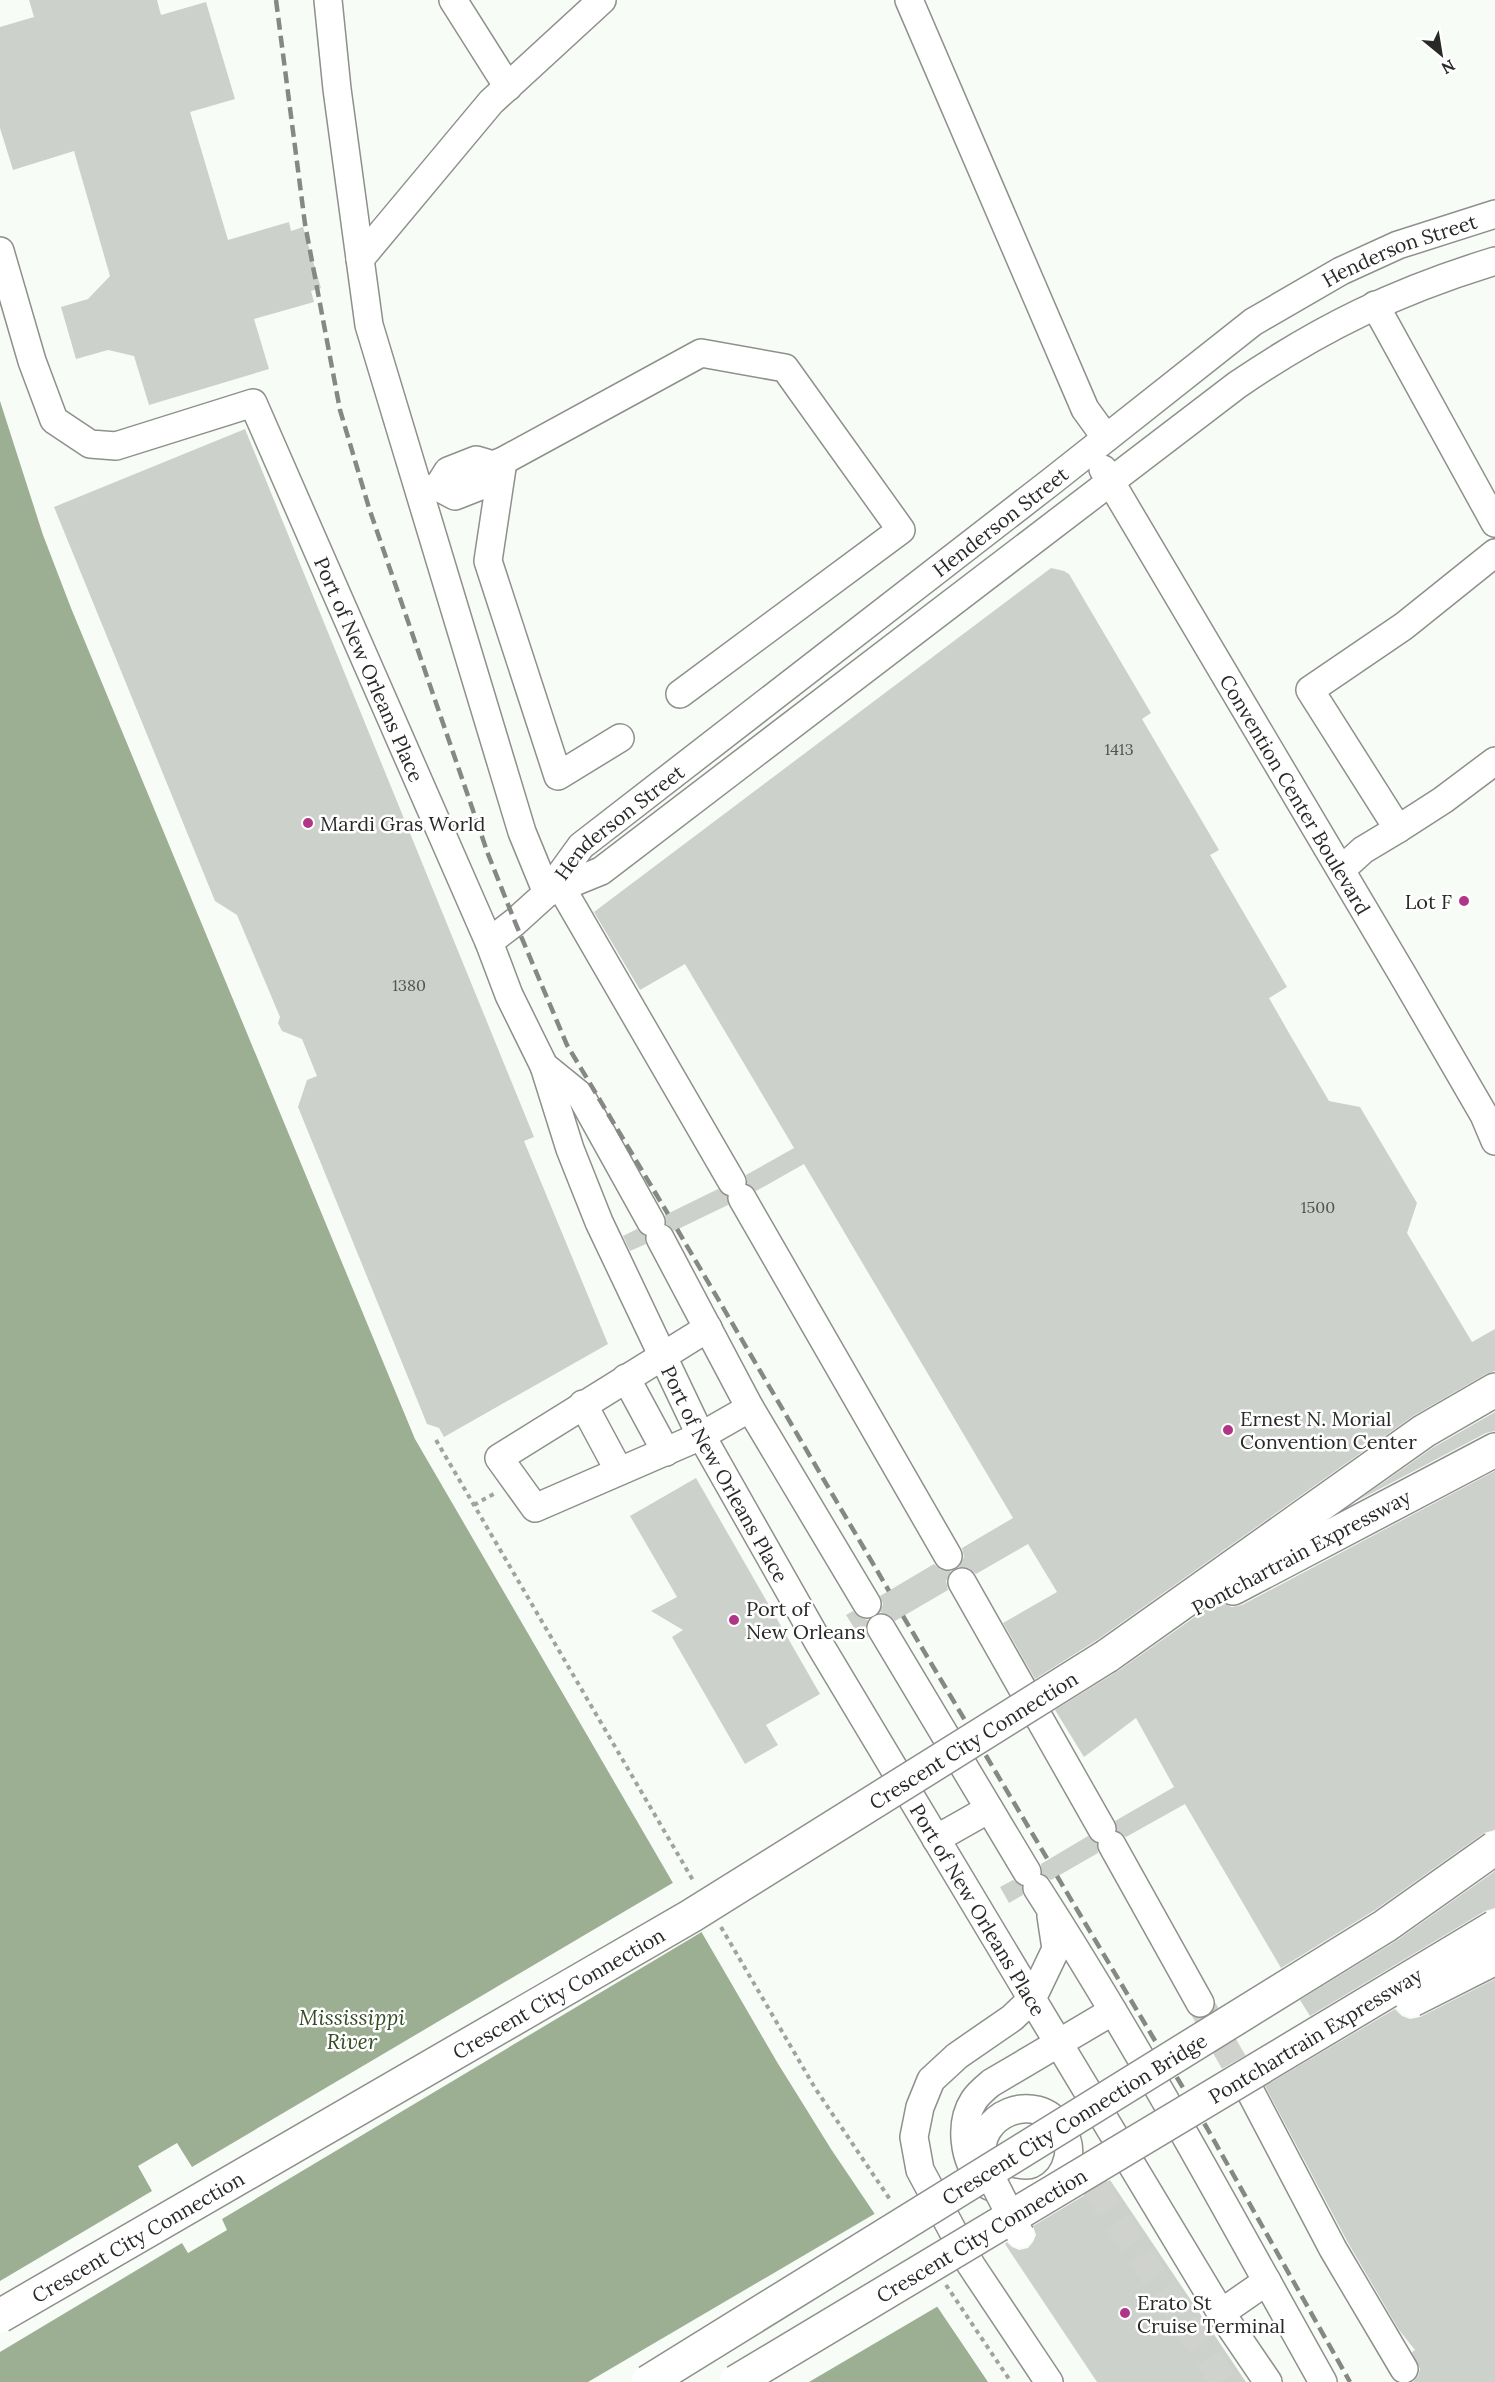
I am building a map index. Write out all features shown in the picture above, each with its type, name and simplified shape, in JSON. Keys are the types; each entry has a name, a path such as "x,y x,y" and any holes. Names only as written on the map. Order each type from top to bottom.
{"highway":[{"path":"1107,1656 1424,1431 1495,1390"},
{"name":"Pontchartrain Expressway","path":"1107,1656 1495,1450"},
{"name":"Crescent City Connection","path":"0,2316 691,1916 1107,1656"},
{"name":"Crescent City Connection Bridge","path":"648,2382 1385,1926 1495,1848"},
{"name":"Pontchartrain Expressway","path":"1167,2124 1495,1927"},
{"path":"1167,2124 1495,1958"},
{"name":"Crescent City Connection","path":"736,2382 1167,2124"}],"street":[{"path":"328,0 337,89 369,325 428,489 522,832 554,890 737,1190 948,1556"},
{"path":"453,0 508,87"},
{"path":"360,259 491,102 602,0"},
{"name":"Convention Center Boulevard","path":"909,0 1085,409 1112,482 1481,1109 1495,1141"},
{"name":"Henderson Street","path":"554,890 580,846 1099,444 1236,334 1295,296 1398,245 1495,214"},
{"name":"Port of New Orleans Place","path":"0,251 32,361 54,420 90,444 116,446 253,403 489,942 509,995 544,1066 570,1149 599,1222 701,1436 820,1644 936,1839 1221,2313 1268,2382"},
{"name":"Henderson Street","path":"489,942 554,890 601,871 1237,385 1347,318 1444,277 1495,261"},
{"path":"1375,305 1495,523"},
{"path":"428,489 455,496 488,483 498,463 701,354 785,369 901,530 680,694"},
{"path":"498,463 488,561 558,776 620,738"},
{"path":"1398,830 1310,690 1404,626 1495,553"},
{"path":"697,756 718,781"},
{"path":"1341,870 1363,850 1443,800 1495,761"},
{"name":"Port of New Orleans Place","path":"544,1066 581,1096 750,1408 867,1604"},
{"path":"708,1328 499,1458 535,1508 701,1436 750,1408"},
{"path":"626,1378 666,1452"},
{"path":"583,1404 619,1471"},
{"path":"962,1582 1200,2003"},
{"path":"881,1628 1189,2140 1323,2382"},
{"path":"936,1839 989,1809"},
{"path":"1038,1890 1056,1948 1032,1999 1012,2018 957,2056 931,2080 920,2107 914,2138 920,2170 971,2265 1049,2382"},
{"path":"1020,2234 1000,2194 995,2185 988,2173 983,2160 982,2146 987,2131 1005,2113 1028,2108 1050,2115 1065,2134 1068,2156 1060,2176 1043,2190 1024,2194 1014,2193 1005,2191 996,2189 982,2181 969,2157 964,2133 967,2115 975,2099 990,2083 1113,2012"},
{"path":"1249,2090 1333,2248 1404,2369"},
{"path":"1095,2187 1104,2117"},
{"path":"1221,2313 1267,2282"}],"water":[{"name":"Mississippi River","path":"0,401 43,535 71,608 415,1439 777,2062 831,2149 988,2382 0,2382"}],"pier":[{"path":"676,1881 705,1930 222,2219 227,2230 188,2253 182,2243 0,2352 0,2281 152,2191 138,2166 177,2143 192,2167"},
{"path":"876,2213 940,2305 809,2382 588,2382"}],"building":[{"path":"29,0 157,0 161,15 206,2 235,99 190,112 228,240 289,222 291,231 303,227 321,288 311,291 314,302 254,319 269,369 149,405 134,356 108,350 76,359 61,307 88,299 110,276 74,151 13,170 0,128 0,27 34,17"},
{"path":"245,429 534,1137 524,1141 608,1344 444,1437 439,1428 427,1424 298,1107 307,1080 317,1076 302,1039 282,1031 278,1023 280,1017 237,915 215,901 54,507"},
{"name":"Ernest N. Morial Convention Center","path":"1051,568 1069,574 1151,713 1142,719 1219,850 1210,855 1287,987 1269,998 1289,1033 1329,1101 1360,1107 1417,1203 1407,1233 1472,1342 1495,1329 1495,1371 1413,1416 1097,1640 1035,1679 1003,1623 1057,1592 1028,1544 976,1574 969,1568 959,1567 964,1557 962,1548 1013,1518 804,1164 756,1191 747,1184 746,1175 794,1148 685,964 640,990 594,912"},
{"path":"718,1189 727,1196 728,1205 674,1231 666,1224 665,1215"},
{"path":"637,1229 645,1236 646,1244 630,1251 623,1236"},
{"path":"1495,1412 1495,1431 1486,1433 1357,1501 1434,1447"},
{"path":"1495,1471 1495,1830 1484,1833 1375,1910 1281,1968 1185,1804 1126,1837 1117,1831 1115,1821 1174,1787 1136,1718 1084,1757 1055,1710 1118,1671 1219,1600 1232,1607 1242,1605"},
{"name":"Port of New Orleans","path":"696,1478 820,1694 766,1725 778,1745 745,1764 672,1637 683,1630 651,1611 677,1597 630,1516"},
{"path":"934,1564 941,1570 951,1571 946,1581 948,1590 895,1621 889,1615 880,1612 883,1604 880,1596"},
{"path":"853,1611 859,1617 868,1620 865,1628 868,1637 862,1640 846,1615"},
{"path":"1088,1836 1097,1843 1098,1853 1051,1880 1042,1874 1041,1864"},
{"path":"1495,1871 1495,1908 1485,1911 1310,2016 1300,2000 1396,1941"},
{"path":"1013,1880 1022,1886 1023,1895 1009,1903 1000,1887"},
{"path":"1495,1979 1495,2382 1413,2382 1420,2369 1412,2352 1415,2350 1399,2330 1347,2241 1265,2086 1395,2009 1402,2016 1410,2019 1420,2017"},
{"name":"Erato St Cruise Terminal","path":"1110,2180 1246,2382 1097,2382 1005,2244 1007,2242 1019,2250 1028,2248 1036,2235 1033,2226"}],"tunnel":[{"path":"1200,2003 1249,2089"},
{"path":"1095,2187 1224,2382"}],"railway":[{"path":"276,0 305,224 340,410 369,508 488,854 567,1045 668,1214"},
{"path":"677,1229 889,1591"},
{"path":"903,1616 1048,1860"},
{"path":"1057,1876 1207,2128 1350,2382"}],"place":[{"name":"Mardi Gras World","path":"308,823"},
{"name":"Lot F","path":"1464,901"},
{"name":"Ernest N. Morial Convention Center","path":"1228,1430"},
{"name":"Port of New Orleans","path":"734,1620"},
{"name":"Erato St Cruise Terminal","path":"1125,2313"}]}
